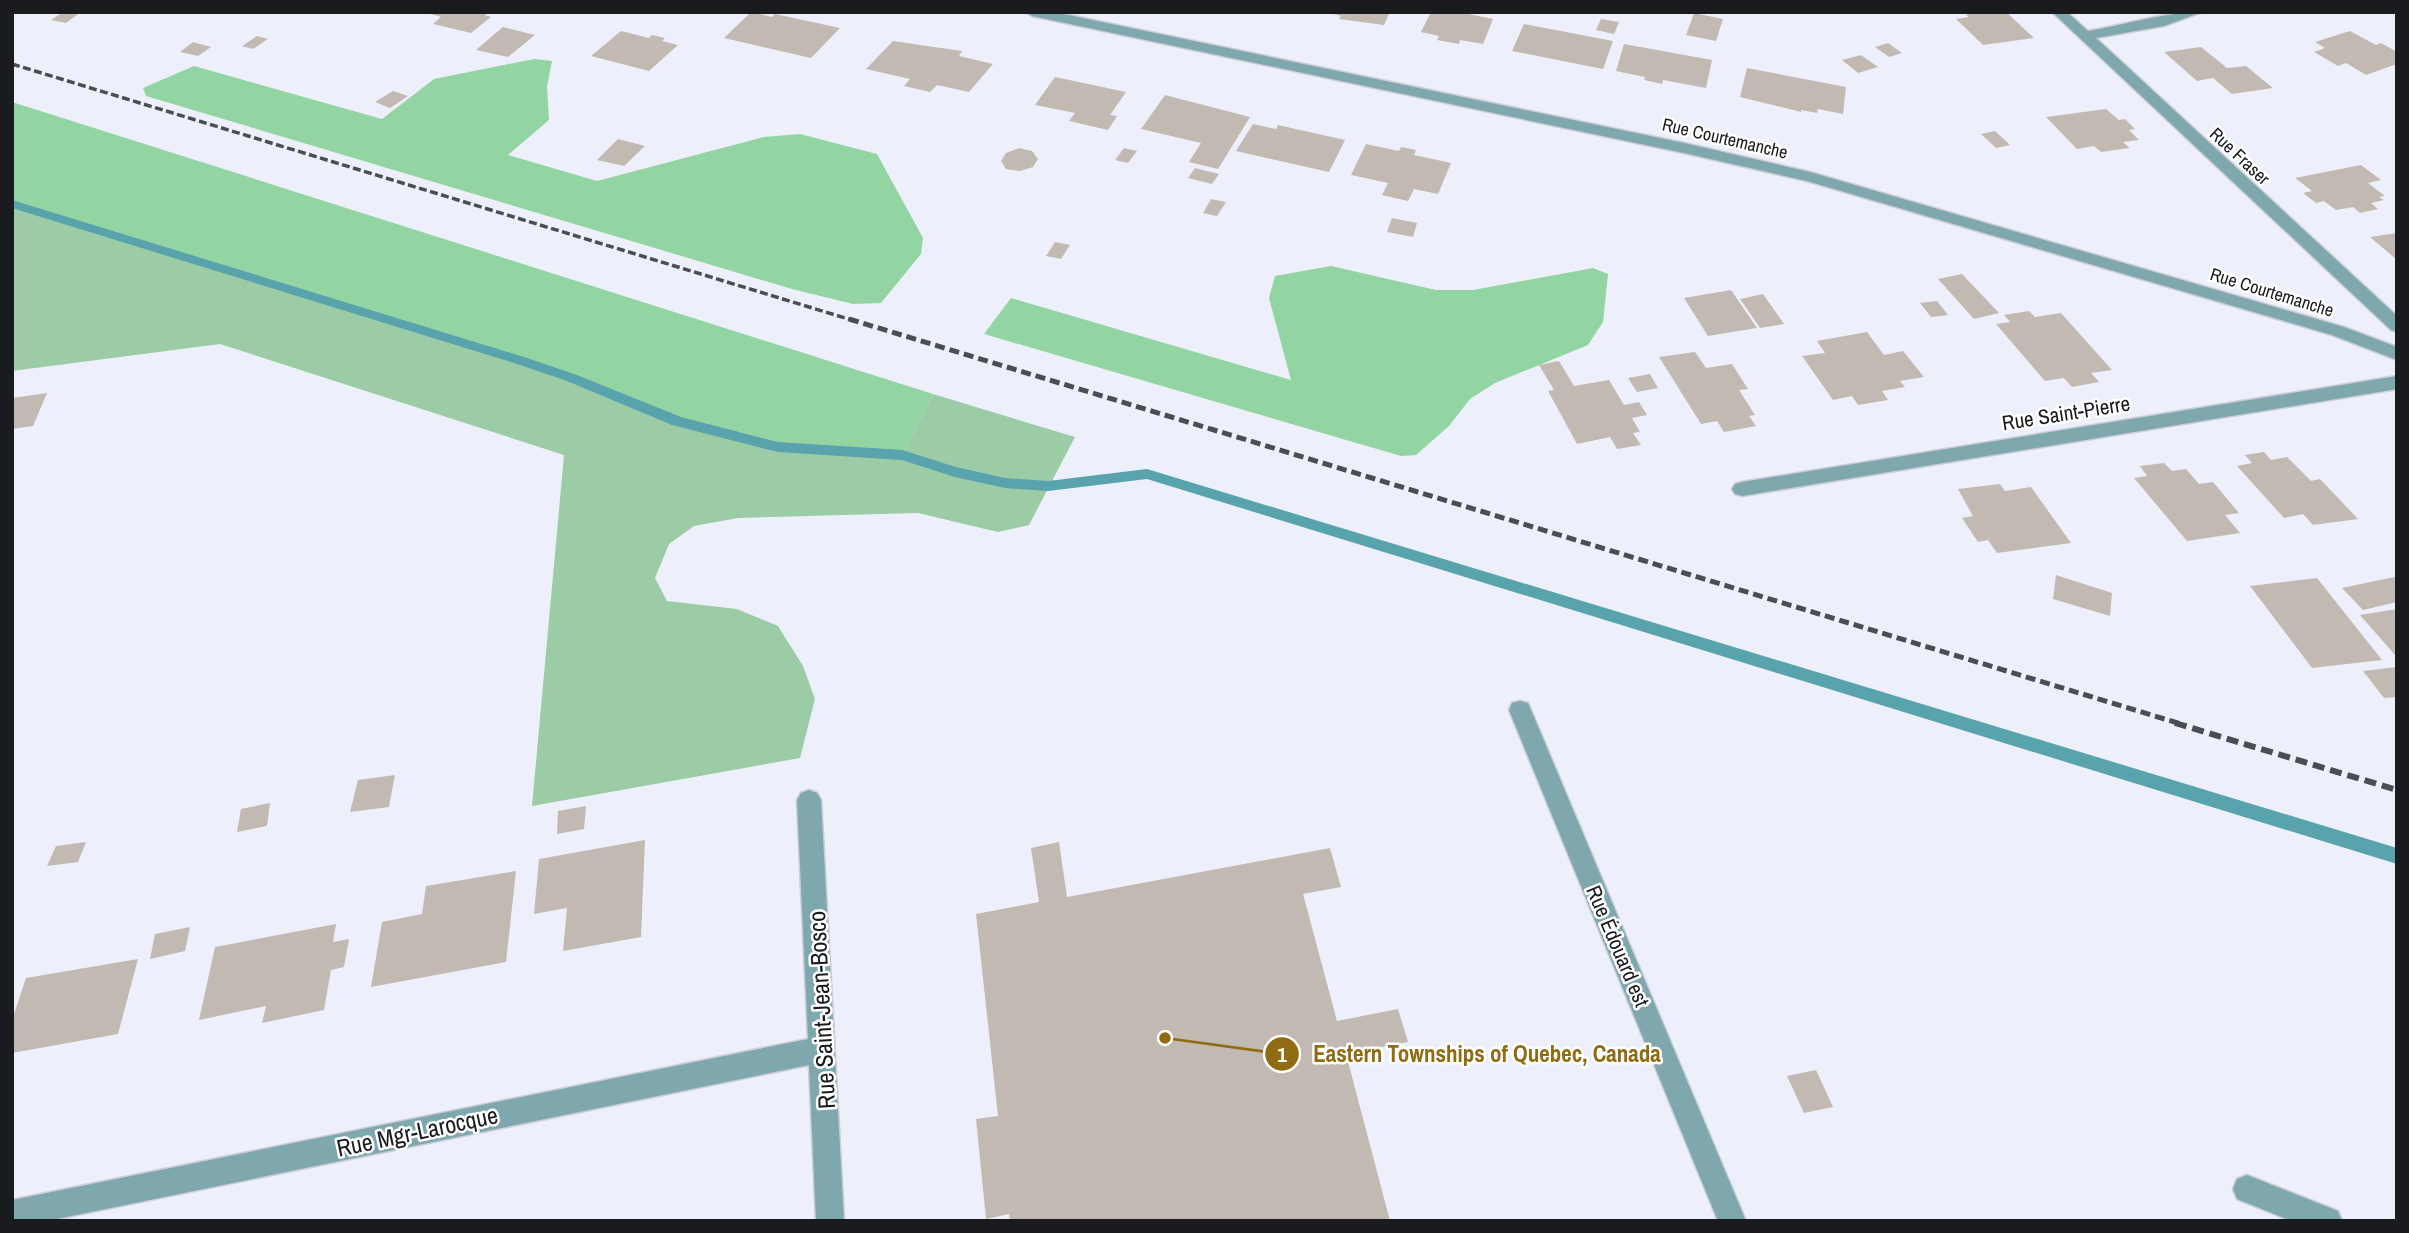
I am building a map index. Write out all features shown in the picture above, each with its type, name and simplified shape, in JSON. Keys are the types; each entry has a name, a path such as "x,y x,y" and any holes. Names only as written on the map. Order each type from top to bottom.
{"street":[{"name":"Rue Courtemanche","path":"1032,12 1671,145 1810,177 2324,327 2397,354"},
{"name":"Rue Fraser","path":"2059,12 2397,326"},
{"path":"2084,37 2164,22 2195,12"},
{"name":"Rue Saint-Pierre","path":"1742,489 2397,382"},
{"name":"Rue Édouard est","path":"1520,710 1732,1221"},
{"name":"Rue Saint-Jean-Bosco","path":"809,800 830,1221"},
{"name":"Rue Mgr-Larocque","path":"12,1214 822,1049"},
{"path":"2247,1189 2328,1221"}],"green space":[{"path":"534,59 552,61 547,87 549,120 508,155 597,181 764,137 800,134 877,154 923,238 921,254 881,303 853,304 792,289 146,96 143,88 194,66 382,119 434,79"},
{"path":"12,102 933,394 902,455 778,447 677,421 572,378 519,360 12,204"},
{"path":"12,204 519,360 572,378 677,421 778,447 902,455 933,394 1075,437 1029,525 998,532 918,513 738,518 694,526 669,544 655,578 667,601 737,609 778,626 803,666 815,699 800,758 532,806 564,455 220,344 12,371"},
{"path":"1331,266 1436,290 1473,290 1593,268 1608,274 1603,322 1588,345 1495,383 1470,399 1449,426 1416,455 1401,456 984,334 1011,298 1291,380 1269,298 1275,276"}],"building":[{"path":"63,12 78,14 66,23 51,20"},
{"path":"424,12 489,12 485,15 491,17 471,33 433,24 441,17"},
{"path":"751,12 772,17 775,14 840,28 811,58 724,38"},
{"path":"1326,12 1390,12 1384,25 1339,19 1341,16"},
{"path":"1431,12 1459,12 1493,19 1483,44 1460,40 1459,44 1437,40 1439,36 1421,32"},
{"path":"1972,12 2006,12 2034,38 1983,45 1956,19 1969,17 1966,15"},
{"path":"1694,13 1723,19 1716,41 1686,35"},
{"path":"1601,19 1619,22 1614,34 1596,30"},
{"path":"1524,24 1613,41 1603,69 1512,51"},
{"path":"503,27 535,35 508,57 476,50"},
{"path":"621,31 649,38 652,35 665,38 662,41 678,45 649,71 591,56"},
{"path":"2350,31 2376,45 2381,43 2397,52 2397,64 2366,75 2346,63 2338,66 2314,52 2325,48 2315,42"},
{"path":"257,36 268,39 253,49 242,46"},
{"path":"893,41 962,51 959,56 993,64 969,92 937,85 930,92 904,86 910,79 866,69"},
{"path":"193,42 211,47 198,56 180,52"},
{"path":"1888,43 1902,53 1889,57 1875,47"},
{"path":"1624,44 1712,60 1706,88 1663,80 1662,84 1644,80 1645,77 1616,71"},
{"path":"2201,47 2227,68 2246,66 2273,88 2232,94 2213,78 2197,81 2164,52"},
{"path":"1861,55 1878,67 1858,73 1842,60"},
{"path":"1747,68 1846,87 1843,114 1818,109 1817,113 1801,112 1740,97"},
{"path":"1055,77 1126,92 1110,115 1117,116 1108,130 1069,121 1075,113 1035,105"},
{"path":"393,91 408,96 390,108 375,102"},
{"path":"1165,95 1250,117 1218,169 1189,162 1201,143 1141,129"},
{"path":"2106,109 2119,120 2125,119 2135,129 2129,130 2139,140 2123,142 2130,148 2101,152 2094,146 2077,149 2046,117"},
{"path":"1253,124 1276,129 1278,125 1345,140 1329,172 1236,151"},
{"path":"1995,131 2010,145 1996,148 1981,134"},
{"path":"618,139 645,146 624,166 597,160"},
{"path":"1366,144 1399,151 1401,147 1416,150 1414,155 1451,163 1438,194 1414,189 1408,201 1382,195 1388,183 1351,175"},
{"path":"1019,148 1032,151 1038,159 1033,167 1020,171 1006,169 1001,161 1006,153"},
{"path":"1124,148 1137,151 1128,163 1115,160"},
{"path":"2361,165 2381,180 2368,183 2385,196 2379,197 2384,200 2371,203 2378,209 2360,213 2353,207 2336,210 2324,201 2316,203 2303,193 2312,191 2295,178"},
{"path":"1195,168 1219,174 1212,184 1188,178"},
{"path":"1211,199 1226,202 1217,216 1203,213"},
{"path":"1392,218 1417,223 1413,237 1387,232"},
{"path":"2397,233 2397,260 2370,237"},
{"path":"1055,242 1070,245 1061,259 1046,256"},
{"path":"1962,274 1999,313 1974,319 1938,279"},
{"path":"1731,290 1757,328 1708,336 1684,298"},
{"path":"1763,294 1784,324 1760,328 1740,299"},
{"path":"1937,301 1948,315 1931,317 1920,303"},
{"path":"2029,311 2035,317 2061,313 2112,370 2091,373 2099,382 2072,387 2064,378 2045,381 1996,324 2010,322 2004,315"},
{"path":"1867,332 1884,355 1903,351 1924,377 1900,381 1905,387 1882,391 1888,400 1858,405 1852,396 1833,400 1802,356 1825,353 1817,341"},
{"path":"1695,352 1706,368 1732,364 1748,389 1739,390 1755,415 1749,416 1756,426 1724,432 1717,421 1701,424 1659,357"},
{"path":"1559,361 1574,386 1609,380 1624,405 1639,402 1647,415 1632,418 1640,432 1633,433 1641,445 1617,449 1610,437 1577,444 1548,391 1554,390 1539,365"},
{"path":"1650,374 1658,388 1637,392 1628,378"},
{"path":"47,393 33,426 12,429 12,398"},
{"path":"2264,452 2271,460 2287,457 2311,481 2320,479 2358,519 2313,525 2303,514 2284,518 2237,466 2252,463 2245,455"},
{"path":"2164,463 2172,471 2186,469 2199,484 2213,482 2239,513 2225,515 2240,533 2187,541 2134,478 2147,476 2140,466"},
{"path":"2000,484 2005,491 2031,487 2071,543 1997,553 1988,540 1978,542 1962,518 1973,516 1958,489"},
{"path":"2056,575 2112,593 2110,616 2053,599"},
{"path":"2394,577 2397,580 2397,602 2363,610 2342,588"},
{"path":"2317,578 2382,660 2312,668 2250,586"},
{"path":"2397,609 2397,655 2395,655 2360,615"},
{"path":"2397,667 2397,697 2384,698 2363,671"},
{"path":"395,775 389,807 350,812 358,780"},
{"path":"270,803 267,826 237,832 241,809"},
{"path":"586,806 584,829 557,834 558,811"},
{"path":"645,840 641,937 563,951 567,908 534,914 539,859"},
{"path":"86,842 78,862 47,866 56,846"},
{"path":"1059,842 1067,897 1330,848 1341,887 1303,894 1337,1021 1398,1009 1408,1042 1346,1054 1390,1221 1010,1221 1009,1214 986,1219 976,1119 998,1116 976,914 1039,902 1031,848"},
{"path":"516,871 506,962 371,987 382,922 422,914 426,886"},
{"path":"336,924 333,942 349,939 344,967 331,970 324,1010 262,1023 266,1006 199,1020 215,947"},
{"path":"190,927 185,951 150,959 155,934"},
{"path":"138,959 118,1034 12,1053 12,1020 26,978"},
{"path":"1816,1070 1833,1107 1804,1113 1787,1076"}],"waterway":[{"path":"12,204 519,360 572,378 677,421 778,447 902,455 955,472 1005,483 1048,486 1147,474 2397,856"}],"railway":[{"path":"12,64 855,321"},
{"path":"849,319 2181,724"},
{"path":"2175,723 2397,790"}],"place":[{"name":"Eastern Townships of Quebec, Canada","path":"1165,1038"}]}
